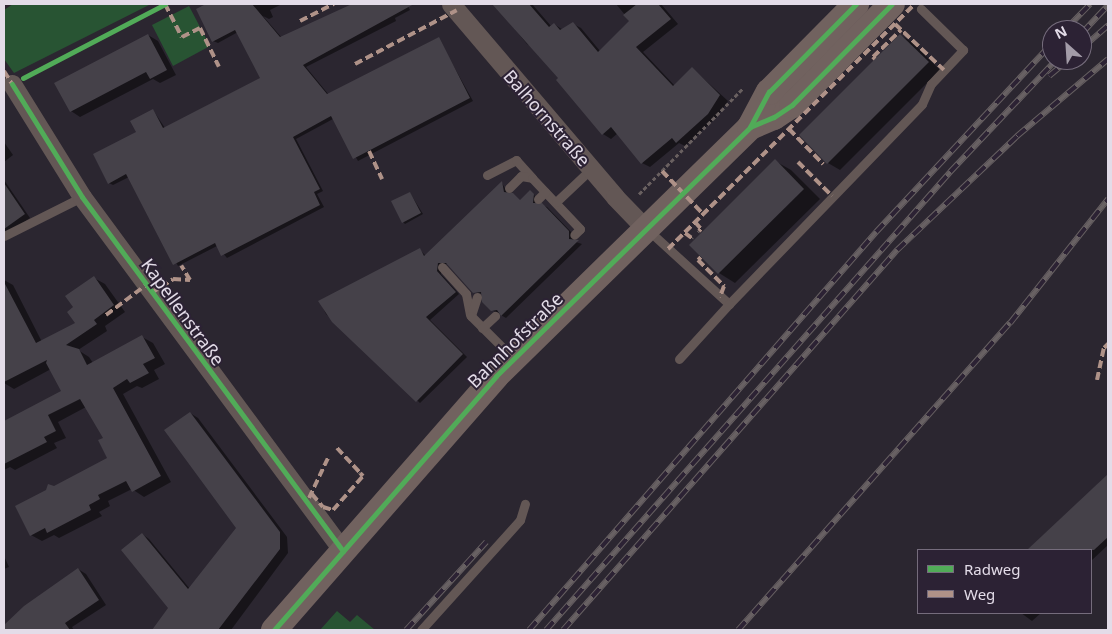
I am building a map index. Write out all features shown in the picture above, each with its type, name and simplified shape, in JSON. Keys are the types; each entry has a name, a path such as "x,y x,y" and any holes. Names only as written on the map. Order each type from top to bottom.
{"main road":[{"name":"Bahnhofstraße","path":"274,630 435,442 513,358 750,127 769,92 856,4"},
{"name":"Bahnhofstraße","path":"750,127 774,117 792,105 892,4"}],"street":[{"name":"Balhornstraße","path":"452,4 591,169 646,229"},
{"name":"Kapellenstraße","path":"12,84 82,197 342,551"}],"lane":[{"path":"679,358 922,104 930,84 963,50 921,9"},
{"path":"487,175 516,160 580,229 574,236"},
{"path":"556,202 591,169"},
{"path":"509,188 521,176 532,178"},
{"path":"538,198 545,192"},
{"path":"4,236 82,197"},
{"path":"557,219 565,212"},
{"path":"646,229 729,304"},
{"path":"442,267 466,294 470,316 513,358"},
{"path":"470,316 477,297"},
{"path":"482,328 495,316"},
{"path":"421,630 520,520 525,504"}],"path":[{"path":"625,208 747,84"}],"green space":[{"path":"13,4 151,4 14,73 4,59 4,10"},
{"path":"189,6 210,46 173,66 152,25"},
{"path":"337,611 350,622 357,615 375,630 320,630"}],"building":[{"path":"206,4 252,4 280,37 352,4 414,4 303,65 327,94 439,37 470,98 353,159 331,116 293,137 320,189 314,192 320,205 221,256 215,243 173,265 126,174 108,184 93,154 136,132 130,121 153,109 163,128 260,78 235,30 212,42 196,9"},
{"path":"492,4 529,4 549,27 554,23 560,30 573,22 598,52 629,21 623,15 637,4 658,4 671,19 636,47 673,86 692,67 720,95 708,114 676,143 672,138 641,164 611,127 602,135 556,80 558,78"},
{"path":"148,34 167,70 150,79 146,72 70,112 54,83"},
{"path":"900,34 929,62 827,164 799,135"},
{"path":"775,159 804,189 718,274 689,245"},
{"path":"502,181 504,192 513,193 520,200 530,190 534,194 533,203 542,203 569,231 569,239 579,240 501,316 497,310 491,311 482,302 481,292 473,293 446,263 438,263 437,271 456,292 426,317 463,354 416,402 332,322 318,301 420,248 424,256"},
{"path":"4,183 25,214 4,229"},
{"path":"410,192 421,213 402,223 391,201"},
{"path":"94,276 114,305 94,320 97,324 66,345 79,349 87,365 142,335 155,358 143,364 149,373 130,383 127,379 113,388 161,476 132,492 126,481 98,495 100,499 89,505 91,510 47,533 45,528 30,536 15,506 46,490 48,484 54,486 107,458 98,440 103,438 80,399 48,415 56,431 44,437 47,442 4,464 4,421 61,391 46,363 47,360 4,382 4,282 36,343 75,323 67,312 73,307 65,296"},
{"path":"190,412 280,532 280,549 218,630 152,630 168,608 121,550 142,533 188,589 236,528 164,430"},
{"path":"1108,474 1108,537 1094,550 1028,549"},
{"path":"78,568 99,600 65,623 70,630 4,630 4,625 24,606"}],"railway":[{"path":"1075,20 1090,4"},
{"path":"1092,22 1108,5"},
{"path":"1092,39 1108,25"},
{"path":"529,630 876,232 1042,54"},
{"path":"563,630 897,250 1017,136 1108,59"},
{"path":"546,630 950,172 1047,70"},
{"path":"1049,76 1056,70"},
{"path":"738,630 1010,323 1108,199"},
{"path":"406,630 486,542"}],"marked path":[{"path":"165,4 182,37 200,28 219,67"},
{"path":"300,21 334,4"},
{"path":"668,249 915,4"},
{"path":"355,64 457,10"},
{"path":"895,24 944,70"},
{"path":"875,59 873,57 901,30"},
{"path":"4,71 12,84"},
{"path":"789,129 823,164"},
{"path":"369,151 382,179"},
{"path":"798,162 832,196"},
{"path":"662,171 703,214"},
{"path":"695,222 701,229 699,231"},
{"path":"685,233 692,238"},
{"path":"701,257 698,260 724,286 720,297"},
{"path":"151,293 173,279 190,280 181,265"},
{"path":"106,315 146,285"},
{"path":"1097,380 1104,348 1108,344"},
{"path":"337,448 359,472"},
{"path":"309,498 328,458"},
{"path":"312,494 323,507 333,510 363,476 360,473"}],"cycle path":[{"path":"23,78 165,4"},
{"path":"274,630 496,376 750,127 769,92 856,4"},
{"path":"750,127 774,117 792,105 892,4"},
{"path":"12,84 82,197 343,551"}]}
